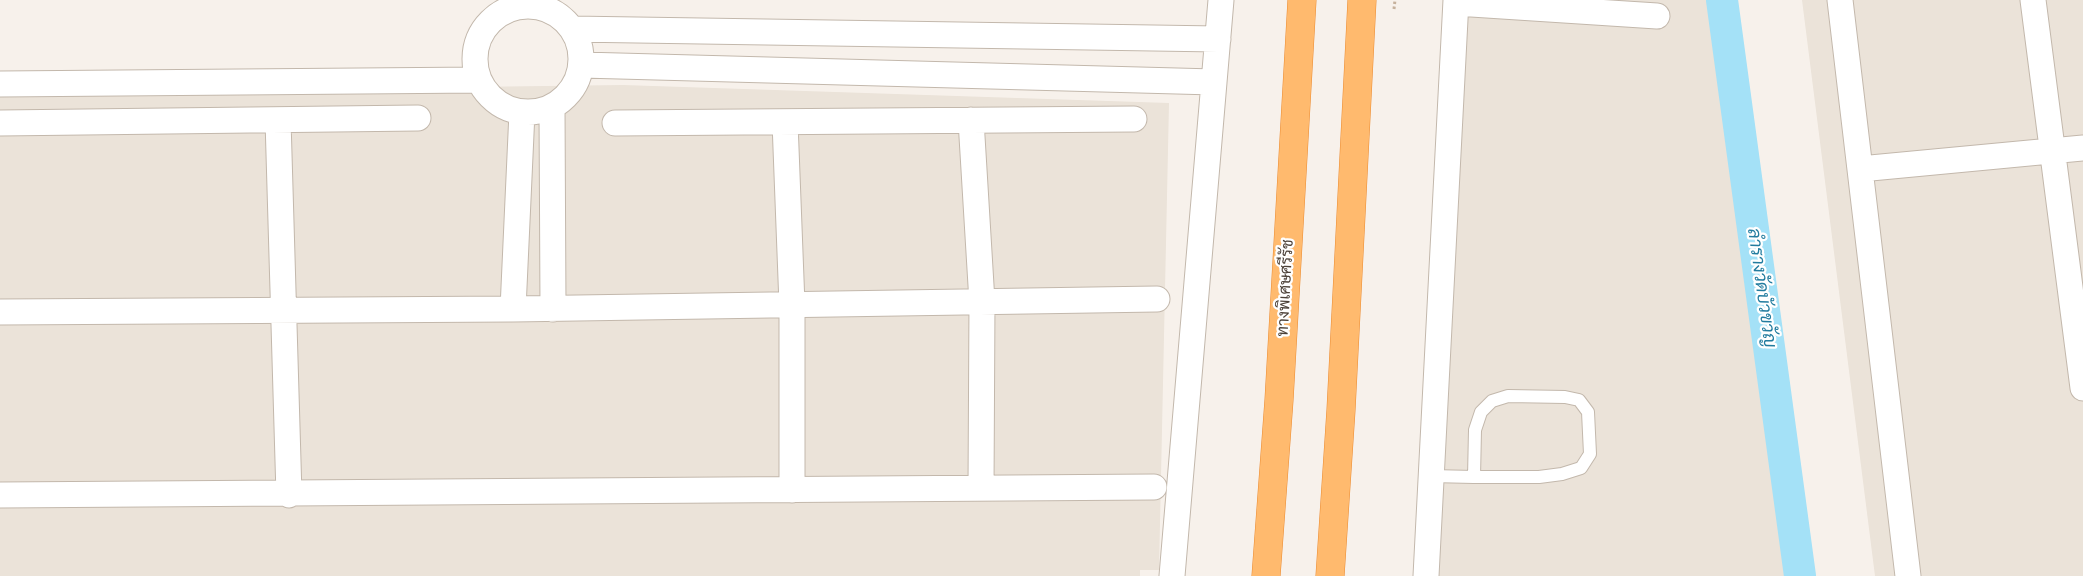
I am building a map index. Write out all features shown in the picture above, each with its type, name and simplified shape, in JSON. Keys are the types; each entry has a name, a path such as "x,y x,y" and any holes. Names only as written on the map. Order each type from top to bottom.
{"highway":[{"name":"ทางพิเศษศรีรัช","path":"1266,576 1279,400 1302,0"},
{"path":"1330,576 1341,410 1362,0"}],"street":[{"path":"1172,576 1221,0"},
{"path":"1840,0 1908,576"},
{"path":"2033,0 2083,388"},
{"path":"1426,576 1456,1 1657,16"},
{"path":"562,15 580,46 582,65 577,82 567,96 552,107 522,112 504,107 490,96 479,80 475,62 477,44 485,28 515,4 537,7 562,15 1218,39"},
{"path":"582,65 1214,82"},
{"path":"0,84 479,80"},
{"path":"552,107 552,309"},
{"path":"513,310 522,112"},
{"path":"0,123 418,118"},
{"path":"615,123 1134,118"},
{"path":"278,120 289,495"},
{"path":"971,120 982,302 981,488"},
{"path":"785,122 792,305 792,490"},
{"path":"1860,169 2083,148"},
{"path":"0,312 513,310 1157,299"},
{"path":"0,495 289,495 1154,487"}],"lane":[{"path":"1431,476 1474,477 1539,477 1562,474 1581,468 1590,454 1588,412 1579,400 1565,397 1508,396 1492,401 1481,412 1475,430 1474,477"}],"shaded area":[{"path":"1458,0 1711,0 1789,576 1428,576"},
{"path":"1802,0 2083,0 2083,576 1875,576"},
{"path":"623,85 1169,103 1159,570 1140,570 1140,576 0,576 0,93"}],"waterway":[{"name":"ลำรางวัดบัวขวัญ","path":"1722,0 1800,576"}]}
